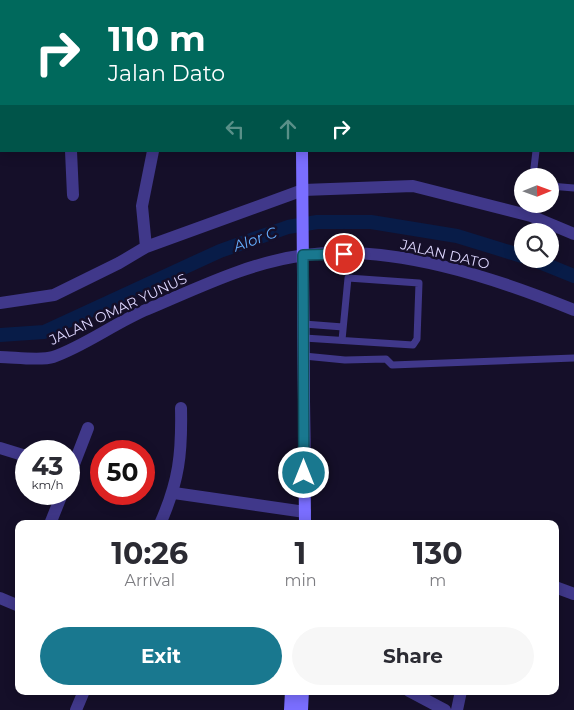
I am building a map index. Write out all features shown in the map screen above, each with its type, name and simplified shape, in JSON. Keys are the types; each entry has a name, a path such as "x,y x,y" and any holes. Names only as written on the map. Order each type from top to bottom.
{"main road":[{"path":"302,152 305,518"},
{"path":"290,710 291,695"},
{"path":"302,710 304,695"}],"street":[{"path":"71,152 73,195"},
{"path":"146,247 142,206 153,152"},
{"path":"0,303 54,295 119,263 146,247 303,190 413,186 531,216 574,234"},
{"name":"JALAN DATO","path":"303,255 324,253 382,255 442,266 525,290 574,310"},
{"name":"JALAN OMAR YUNUS","path":"0,356 52,358 139,313 244,269 303,255"},
{"path":"162,520 174,493 182,449 182,408"},
{"path":"80,448 88,428"},
{"path":"0,448 15,453"},
{"path":"174,493 305,518"},
{"path":"52,520 58,505"},
{"path":"559,588 574,594"},
{"path":"0,598 15,603"},
{"path":"76,710 82,695"},
{"path":"417,695 445,710"},
{"path":"457,710 460,695"}],"lane":[{"path":"534,168 536,152"},
{"path":"559,187 574,188"},
{"path":"304,338 415,344 419,283 348,278 342,340"},
{"path":"304,324 343,327"},
{"path":"304,356 345,360 386,359 392,365 574,358"}],"waterway":[{"name":"Alor C","path":"0,335 44,332 220,251 288,227 317,222 371,222 457,236 514,254"},
{"name":"Alor C","path":"554,268 574,276"}],"route":[{"path":"304,473 303,255 344,254"}]}
